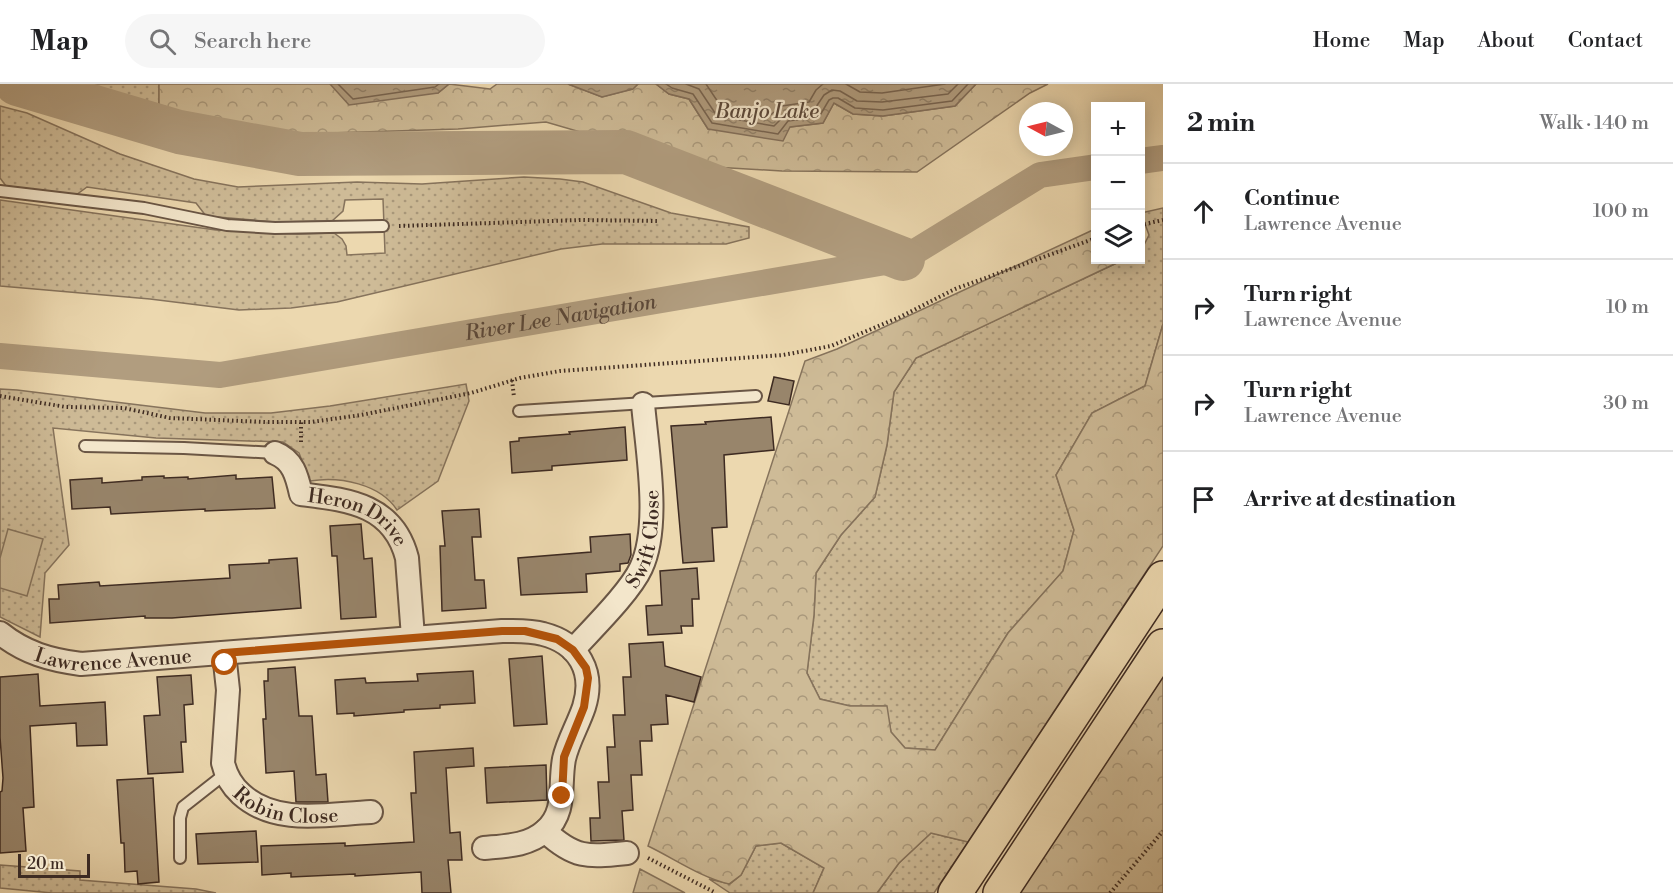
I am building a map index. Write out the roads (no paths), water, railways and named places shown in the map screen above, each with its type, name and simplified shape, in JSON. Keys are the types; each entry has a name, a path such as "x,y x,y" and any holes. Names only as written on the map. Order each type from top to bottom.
{"highway":[{"path":"955,893 1163,579"},
{"path":"1000,893 1163,646"}],"street":[{"name":"Swift Close","path":"573,650 631,585 647,555 652,524 643,404"},
{"name":"Heron Drive","path":"275,453 284,456 292,466 301,494 358,503 374,511 394,528 404,546 413,637"},
{"name":"Lawrence Avenue","path":"1,635 31,654 81,664 413,637 525,631 557,639 573,650"},
{"path":"484,848 519,845 533,840 556,818 560,807 564,757 586,696 588,678 586,668 573,650"},
{"name":"Robin Close","path":"224,653 228,690 223,763 225,774 232,786 256,806 282,815 370,812"},
{"path":"545,831 568,850 587,856 627,853"}],"lane":[{"path":"0,190 144,208 227,225 275,228 383,226"},
{"path":"519,411 756,396"},
{"path":"85,446 275,453"},
{"path":"180,858 180,818 183,807 225,774"}],"water":[{"path":"330,84 449,84 438,93 349,105"},
{"path":"568,84 638,84 633,89 602,97"},
{"name":"Banjo Lake","path":"656,84 976,84 955,106 883,116 853,114 834,103 823,123 790,127 783,141 708,129 689,99 669,94"}],"waterway":[{"path":"17,84 179,132 300,154 626,152 903,259"},
{"name":"River Lee Navigation","path":"1145,160 1163,158"},
{"name":"River Lee Navigation","path":"0,356 220,375 903,259 1040,175 1091,168"}]}
